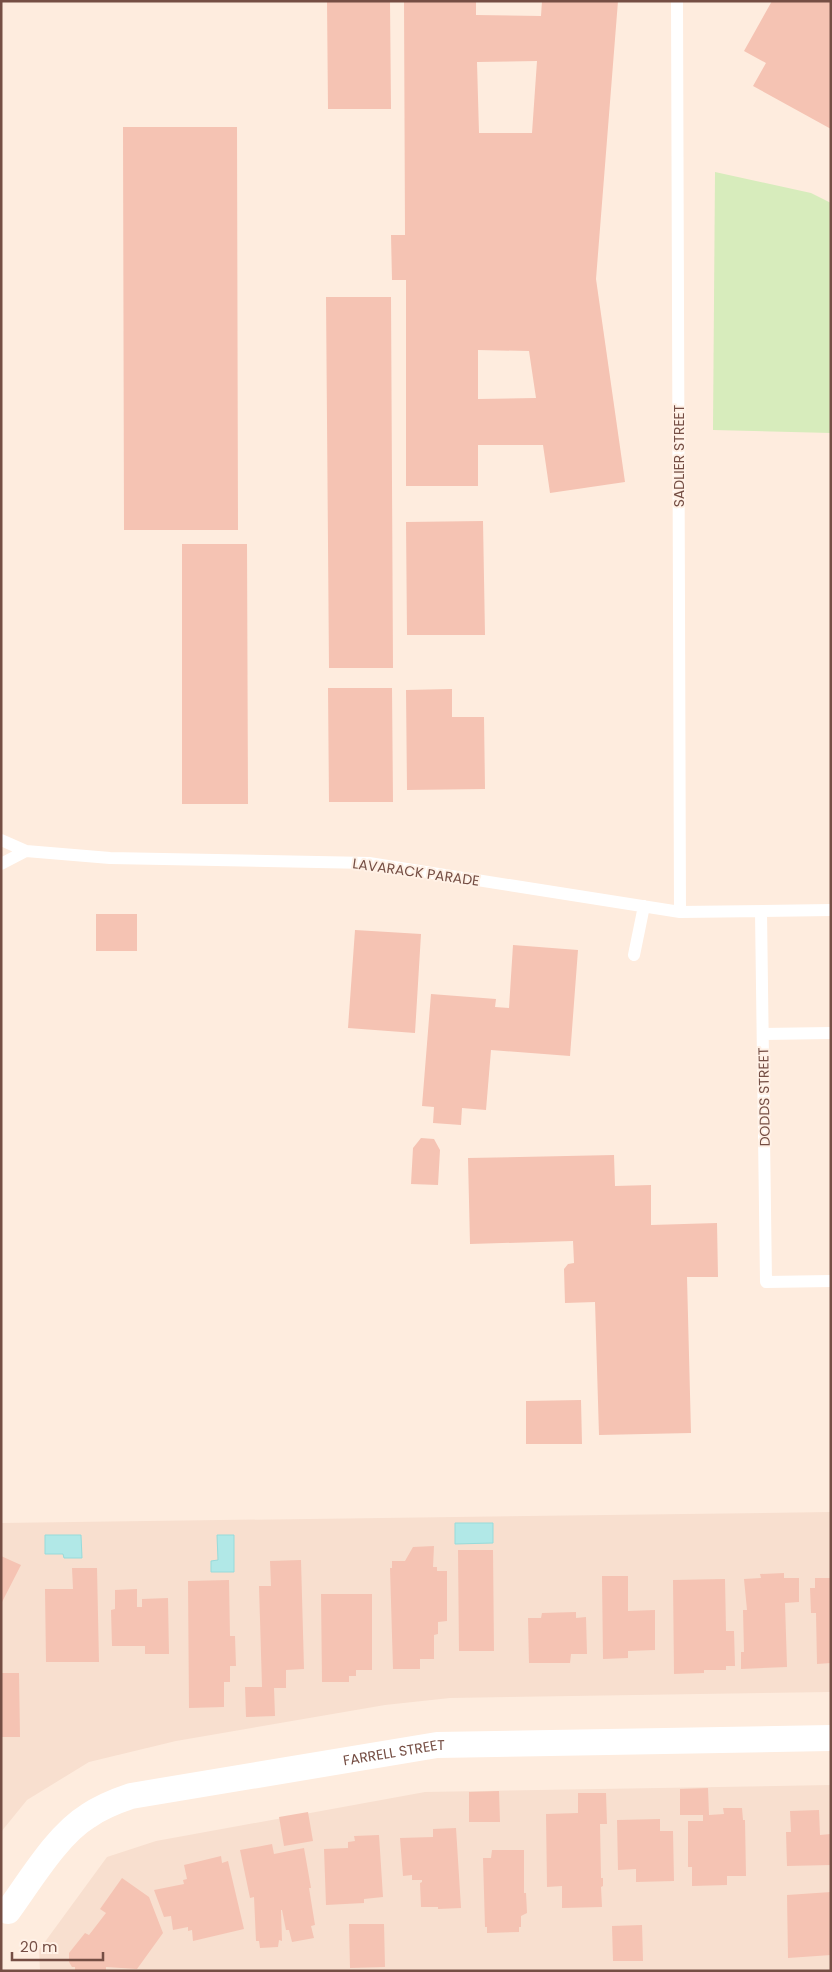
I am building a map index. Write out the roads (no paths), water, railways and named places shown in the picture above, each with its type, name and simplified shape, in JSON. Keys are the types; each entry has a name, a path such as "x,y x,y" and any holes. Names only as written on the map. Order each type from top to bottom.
{"street":[{"name":"FARRELL STREET","path":"4,1916 62,1838 76,1825 102,1808 131,1796 436,1744 831,1738"}],"lane":[{"name":"SADLIER STREET","path":"677,1 680,912"},
{"name":"LAVARACK PARADE","path":"1,840 26,851 110,858 369,863 680,912 831,910"},
{"path":"1,864 26,851"},
{"path":"634,955 644,906"},
{"name":"DODDS STREET","path":"761,912 766,1282 831,1281"},
{"path":"763,1034 831,1033"}],"water":[{"path":"455,1523 493,1523 493,1543 455,1544"},
{"path":"45,1535 81,1535 82,1558 64,1558 63,1554 45,1554"},
{"path":"217,1535 234,1535 234,1572 211,1572 211,1561 218,1560"}]}
